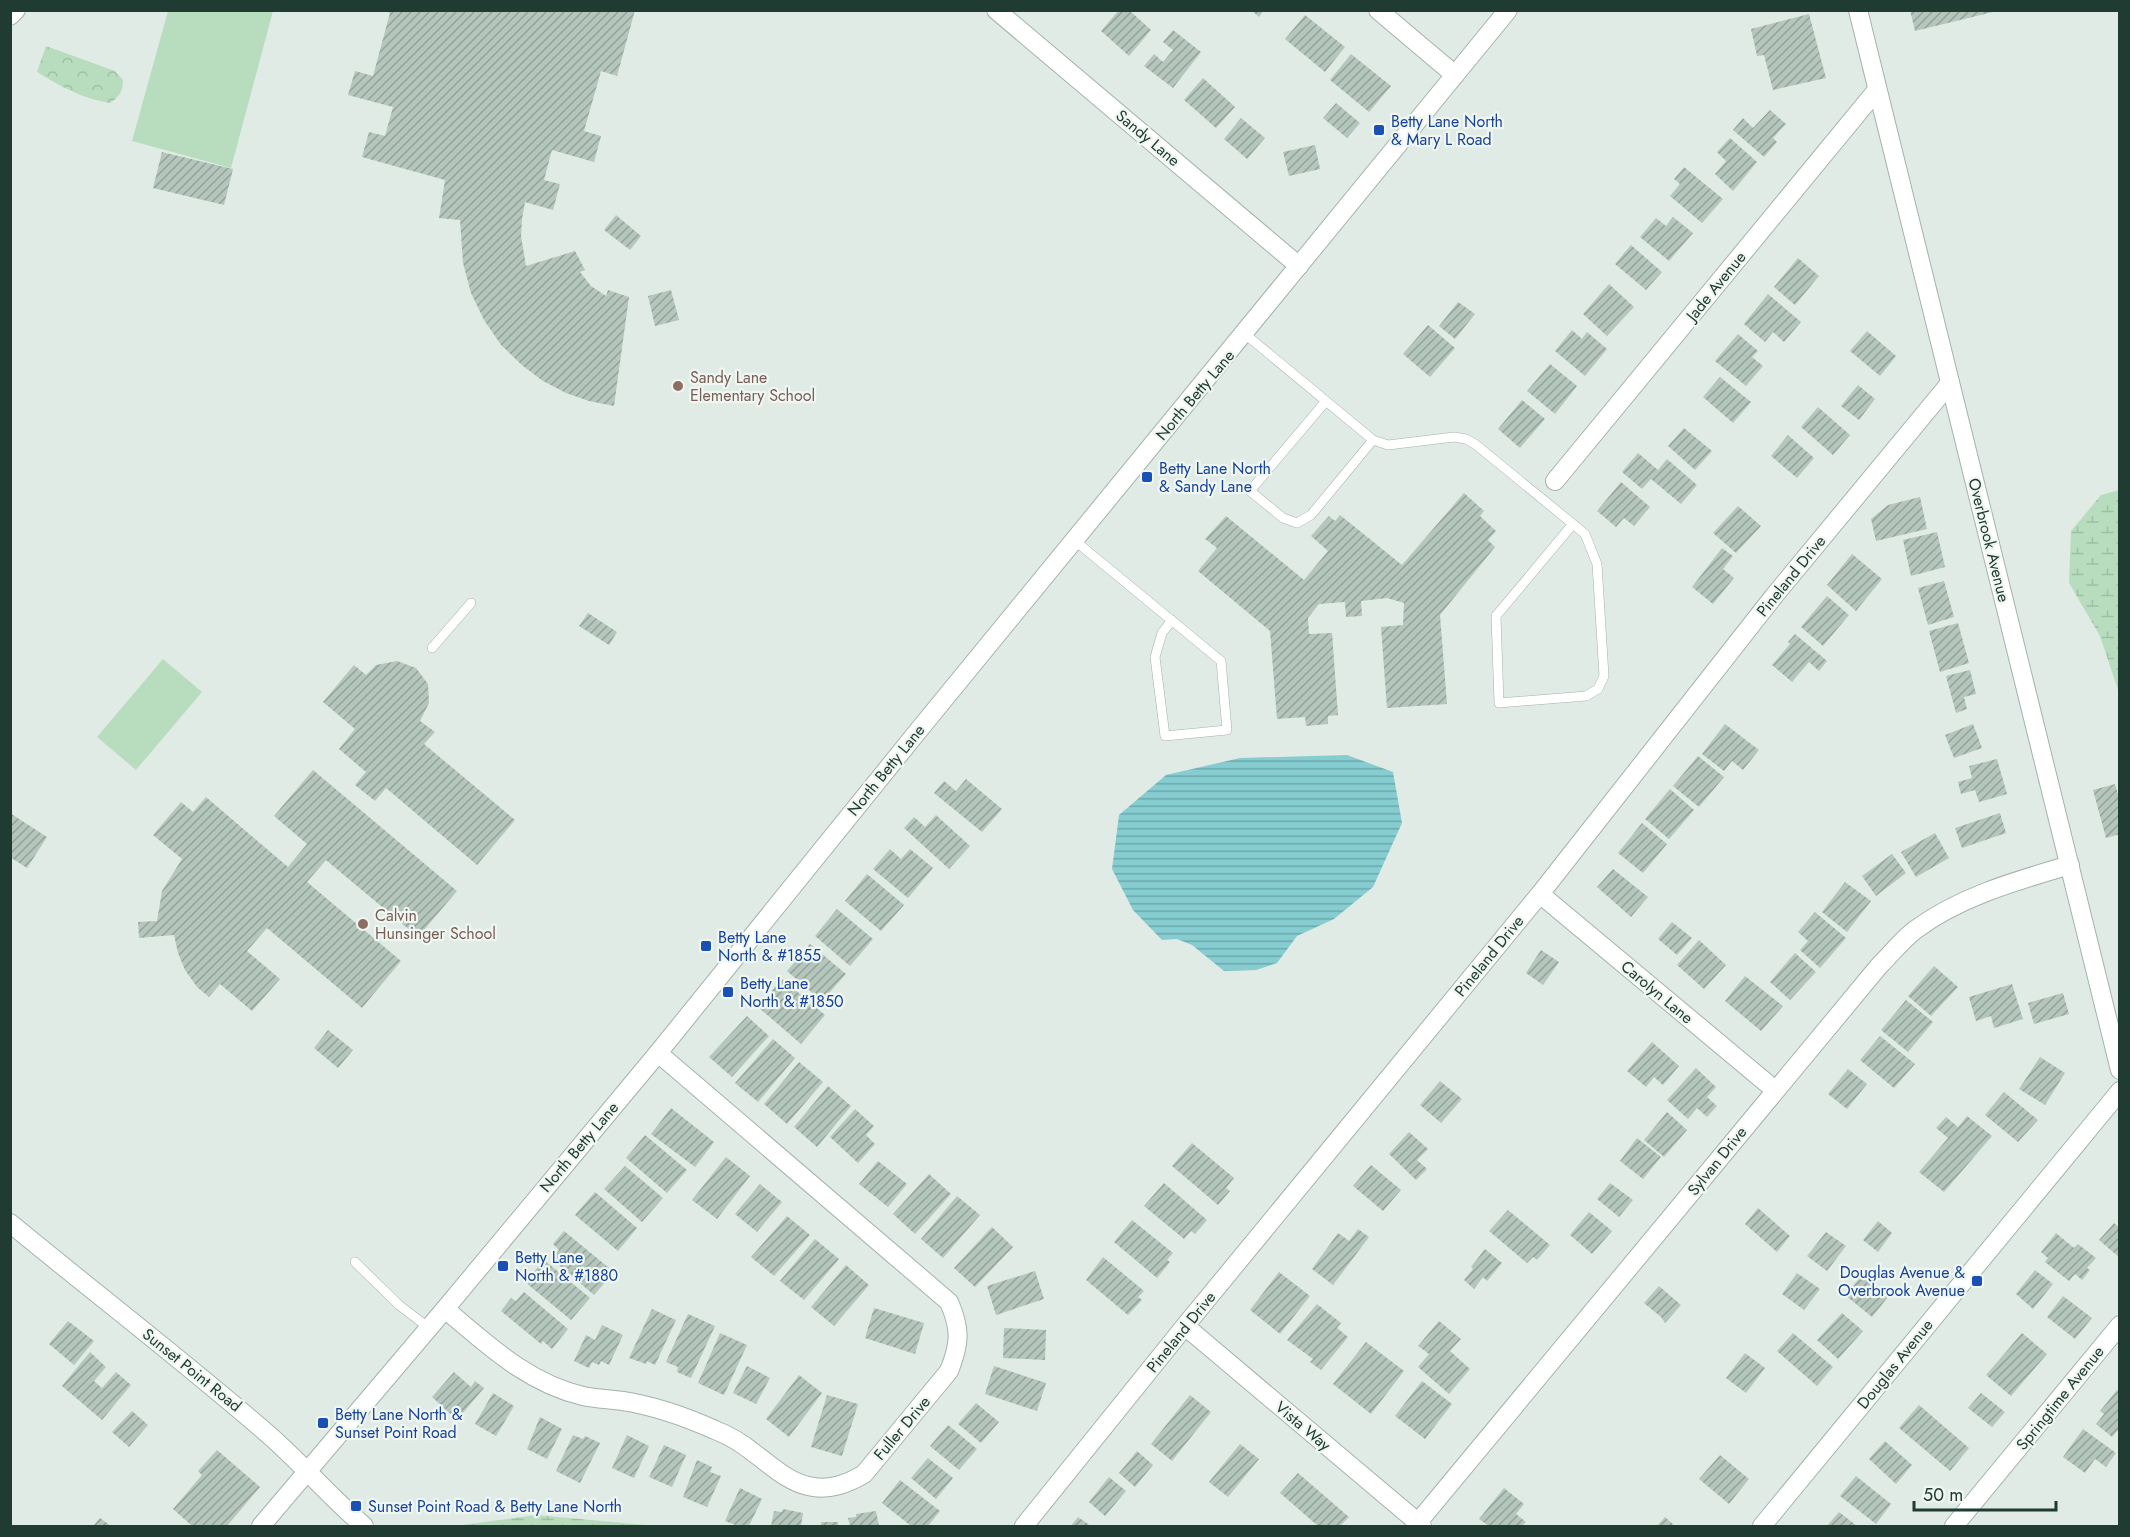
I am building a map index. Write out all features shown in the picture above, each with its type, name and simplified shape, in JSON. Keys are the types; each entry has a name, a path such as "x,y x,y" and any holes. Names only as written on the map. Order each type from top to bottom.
{"street":[{"path":"10,16 16,10"},
{"name":"Sandy Lane","path":"996,10 1299,266"},
{"path":"1378,10 1455,75"},
{"name":"North Betty Lane","path":"261,1527 658,1053 1508,10"},
{"name":"Overbrook Avenue","path":"1858,10 1876,91 2120,1070"},
{"name":"Jade Avenue","path":"1555,481 1876,91"},
{"name":"Pineland Drive","path":"1024,1527 1185,1326 1540,894 1774,596 1950,383"},
{"name":"Sylvan Drive","path":"1419,1525 1879,966 1914,931 1950,908 1999,886 2070,865"},
{"name":"Carolyn Lane","path":"1540,894 1775,1090"},
{"name":"Fuller Drive","path":"445,1309 511,1364 541,1381 582,1396 626,1402 672,1413 708,1427 752,1451 788,1479 809,1487 829,1488 848,1483 864,1474 949,1371 956,1353 958,1338 956,1318 949,1302 658,1053"},
{"name":"Douglas Avenue","path":"1762,1527 2120,1091"},
{"name":"Sunset Point Road","path":"10,1224 197,1372 274,1439 364,1527"},
{"name":"Springtime Avenue","path":"1954,1527 2120,1325"},
{"name":"Vista Way","path":"1185,1326 1419,1525"}],"lane":[{"path":"1245,334 1373,440 1388,445 1454,437 1466,439 1475,444 1573,524 1585,534 1597,564 1604,676 1598,689 1586,696 1499,703 1496,616 1573,524"},
{"path":"1326,400 1250,491 1282,518 1297,523 1311,515 1373,440"},
{"path":"1074,540 1172,620 1221,661 1227,730 1165,736 1155,657 1162,633 1172,620"},
{"path":"432,648 471,603"},
{"path":"356,1262 399,1305 429,1328"}],"green space":[{"path":"168,11 273,11 231,168 132,141"},
{"path":"46,46 115,71 123,80 120,93 110,103 100,101 72,91 37,72"},
{"path":"2120,490 2119,693 2100,636 2069,583 2071,531 2101,495"},
{"path":"163,659 202,692 136,770 97,737"},
{"path":"536,1515 646,1525 652,1526 455,1526"}],"water":[{"path":"1347,755 1393,772 1402,823 1373,887 1334,919 1297,936 1277,963 1256,970 1224,971 1192,945 1177,939 1162,940 1133,910 1112,869 1119,815 1166,775 1240,758"}],"building":[{"path":"382,10 635,10 617,76 601,71 584,131 601,136 594,162 552,150 544,180 560,184 553,210 525,202 521,236 526,266 575,251 585,270 580,272 591,286 606,296 608,290 629,297 614,406 566,393 543,381 501,345 484,320 471,293 463,263 460,220 439,218 445,180 362,157 369,132 385,136 393,107 348,95 355,71 373,76 390,13"},
{"path":"1119,10 1129,10 1151,30 1129,56 1101,31"},
{"path":"1251,10 1264,10 1259,17"},
{"path":"1910,10 1997,10 1997,11 1915,31"},
{"path":"1809,14 1826,78 1773,90 1764,55 1757,56 1751,29"},
{"path":"1305,15 1345,47 1325,72 1285,39"},
{"path":"1173,30 1201,52 1173,88 1144,66 1154,54 1163,62 1173,50 1163,42"},
{"path":"1351,54 1391,86 1369,112 1330,80"},
{"path":"1203,78 1235,107 1216,128 1184,100"},
{"path":"1336,103 1360,123 1347,138 1323,118"},
{"path":"1770,110 1786,124 1773,138 1777,142 1764,157 1733,130 1743,118 1753,128"},
{"path":"1241,118 1265,138 1247,159 1224,139"},
{"path":"1730,138 1757,162 1733,191 1715,174 1726,161 1717,152"},
{"path":"1315,145 1320,169 1289,176 1283,152"},
{"path":"162,152 233,169 224,205 153,188"},
{"path":"1684,167 1723,199 1702,223 1670,196 1680,184 1674,179"},
{"path":"616,215 641,236 630,250 604,230"},
{"path":"1673,217 1693,233 1669,261 1640,237 1656,218 1666,226"},
{"path":"1631,245 1662,272 1646,290 1615,264"},
{"path":"1798,258 1819,276 1795,305 1774,287"},
{"path":"1609,284 1634,307 1607,336 1583,314"},
{"path":"671,290 679,320 655,326 648,296"},
{"path":"1768,294 1801,322 1784,342 1773,332 1765,342 1744,324"},
{"path":"1458,302 1475,314 1455,339 1439,326"},
{"path":"1428,325 1455,348 1430,377 1403,354"},
{"path":"1572,330 1582,339 1587,332 1607,349 1585,376 1555,351"},
{"path":"1867,331 1896,356 1880,376 1850,351"},
{"path":"1738,334 1758,351 1752,357 1763,366 1746,386 1715,361"},
{"path":"1550,364 1577,386 1555,414 1527,391"},
{"path":"1720,377 1751,402 1733,423 1703,397"},
{"path":"1858,385 1875,399 1859,420 1841,406"},
{"path":"1522,400 1545,419 1520,448 1498,429"},
{"path":"1818,407 1850,435 1833,455 1801,427"},
{"path":"1684,428 1712,451 1695,470 1668,446"},
{"path":"1788,435 1814,458 1797,478 1771,456"},
{"path":"1638,453 1658,470 1667,459 1697,485 1681,504 1651,479 1642,489 1622,472"},
{"path":"1621,482 1650,507 1634,526 1624,518 1616,527 1597,511"},
{"path":"1464,493 1484,511 1480,516 1496,531 1488,540 1495,547 1440,615 1447,704 1387,708 1381,627 1403,625 1404,603 1387,598 1361,601 1362,616 1346,617 1345,602 1319,604 1308,618 1309,634 1332,633 1338,715 1328,716 1328,724 1306,726 1305,717 1277,719 1270,631 1198,571 1217,548 1205,539 1226,516 1304,580 1328,551 1311,536 1329,516 1335,521 1340,515 1402,565"},
{"path":"1920,497 1927,529 1876,541 1871,519 1888,505"},
{"path":"1738,506 1761,526 1736,553 1713,533"},
{"path":"1937,532 1945,567 1911,576 1903,540"},
{"path":"1722,548 1733,556 1723,569 1734,578 1713,604 1692,587"},
{"path":"1852,554 1882,579 1856,611 1827,585"},
{"path":"1944,581 1954,617 1928,625 1918,588"},
{"path":"1827,596 1849,615 1823,646 1801,627"},
{"path":"588,613 617,632 609,645 579,626"},
{"path":"1958,623 1969,663 1940,672 1929,631"},
{"path":"1795,634 1827,661 1819,671 1809,662 1792,682 1772,665 1790,644 1788,642"},
{"path":"397,661 416,668 428,684 429,703 420,721 435,732 424,744 515,820 477,865 386,788 375,801 355,785 366,772 339,749 355,729 323,702 354,665 366,675 376,665"},
{"path":"1970,670 1976,694 1964,697 1967,709 1956,713 1946,676"},
{"path":"1725,724 1759,750 1743,770 1732,761 1724,771 1702,754"},
{"path":"1973,724 1982,748 1954,758 1945,735"},
{"path":"1698,756 1724,777 1699,807 1673,786"},
{"path":"1997,759 2007,794 1979,802 1975,790 1961,794 1958,782 1972,778 1969,766"},
{"path":"313,770 457,891 418,937 326,860 307,882 401,961 362,1008 267,928 247,951 280,979 252,1011 220,984 209,997 197,987 185,970 174,935 139,938 138,922 157,921 162,891 182,859 153,835 181,802 193,812 206,797 288,867 307,844 274,816"},
{"path":"966,779 1002,809 982,832 934,793 944,781 956,791"},
{"path":"2115,784 2120,801 2120,834 2106,838 2093,790"},
{"path":"1670,789 1694,810 1669,839 1645,819"},
{"path":"10,813 47,837 27,868 10,857"},
{"path":"2000,813 2006,833 1962,848 1955,828"},
{"path":"936,815 970,846 949,869 904,828 914,817 925,827"},
{"path":"1642,823 1667,844 1643,873 1618,853"},
{"path":"1935,833 1949,858 1916,877 1901,852"},
{"path":"890,849 901,859 910,849 933,868 908,898 873,869"},
{"path":"1892,854 1906,873 1876,896 1862,876"},
{"path":"1613,869 1648,897 1631,917 1597,887"},
{"path":"867,874 904,905 881,931 845,901"},
{"path":"1845,882 1871,901 1847,932 1822,912"},
{"path":"837,909 873,939 850,966 815,936"},
{"path":"1815,912 1846,938 1820,968 1800,950 1808,941 1798,932"},
{"path":"1672,922 1692,938 1677,955 1658,939"},
{"path":"1699,940 1726,965 1704,989 1677,965"},
{"path":"810,944 846,974 822,1001 787,971"},
{"path":"1541,950 1559,962 1543,985 1526,973"},
{"path":"1795,953 1816,972 1790,1000 1770,982"},
{"path":"1934,966 1958,987 1931,1016 1908,996"},
{"path":"1745,976 1783,1006 1761,1031 1725,1001"},
{"path":"782,979 825,1015 801,1044 758,1007"},
{"path":"2012,984 2023,1019 1994,1028 1991,1016 1976,1021 1969,997"},
{"path":"2063,993 2069,1014 2034,1024 2028,1003"},
{"path":"1906,1000 1933,1022 1908,1052 1881,1030"},
{"path":"747,1016 769,1036 732,1077 709,1057"},
{"path":"328,1030 353,1050 338,1068 314,1048"},
{"path":"1880,1036 1915,1064 1894,1088 1860,1060"},
{"path":"773,1039 795,1058 758,1102 735,1083"},
{"path":"1652,1042 1679,1066 1663,1085 1654,1077 1646,1087 1627,1071"},
{"path":"2040,1057 2065,1073 2045,1105 2019,1089"},
{"path":"799,1062 823,1082 787,1124 764,1104"},
{"path":"1696,1068 1716,1087 1707,1097 1717,1106 1707,1117 1697,1108 1688,1119 1667,1100"},
{"path":"1848,1069 1867,1084 1847,1109 1828,1094"},
{"path":"1440,1081 1462,1099 1441,1123 1420,1105"},
{"path":"828,1086 851,1106 817,1147 794,1127"},
{"path":"2004,1092 2038,1120 2018,1142 1985,1115"},
{"path":"671,1108 714,1142 695,1167 651,1134"},
{"path":"855,1109 874,1126 866,1135 875,1144 858,1163 830,1137"},
{"path":"1667,1112 1687,1130 1664,1157 1644,1140"},
{"path":"1967,1116 1992,1136 1944,1192 1919,1172 1948,1138 1936,1128 1946,1117 1958,1127"},
{"path":"1409,1132 1428,1149 1417,1160 1427,1169 1416,1180 1389,1154"},
{"path":"645,1135 687,1170 667,1193 626,1158"},
{"path":"1637,1138 1661,1157 1643,1179 1620,1161"},
{"path":"1192,1143 1234,1178 1226,1188 1230,1191 1218,1205 1172,1166"},
{"path":"726,1157 750,1176 717,1219 692,1200"},
{"path":"878,1161 907,1184 888,1207 859,1184"},
{"path":"1371,1165 1401,1190 1383,1211 1353,1186"},
{"path":"625,1166 663,1198 642,1222 604,1189"},
{"path":"929,1174 951,1194 915,1234 893,1214"},
{"path":"1164,1183 1207,1220 1195,1234 1191,1231 1184,1239 1144,1206"},
{"path":"1610,1183 1633,1200 1619,1217 1597,1199"},
{"path":"760,1184 782,1202 757,1232 735,1214"},
{"path":"595,1192 637,1228 618,1251 575,1215"},
{"path":"957,1196 980,1215 943,1258 921,1239"},
{"path":"1758,1208 1790,1236 1777,1252 1745,1224"},
{"path":"1508,1210 1550,1245 1537,1260 1533,1257 1527,1263 1489,1231"},
{"path":"1589,1212 1612,1231 1592,1254 1570,1235"},
{"path":"787,1216 810,1235 774,1276 751,1257"},
{"path":"1132,1220 1173,1253 1167,1260 1170,1262 1157,1278 1114,1242"},
{"path":"1878,1221 1892,1233 1878,1252 1863,1240"},
{"path":"2114,1223 2120,1228 2120,1258 2099,1240"},
{"path":"992,1227 1013,1247 975,1287 954,1268"},
{"path":"1358,1229 1369,1237 1333,1285 1312,1269 1338,1233 1349,1241"},
{"path":"564,1231 614,1272 594,1295 552,1259 559,1250 553,1244"},
{"path":"1826,1232 1846,1246 1827,1271 1807,1256"},
{"path":"2056,1233 2074,1248 2078,1244 2096,1258 2087,1268 2090,1270 2082,1280 2075,1274 2069,1281 2045,1262 2048,1258 2041,1252"},
{"path":"815,1239 839,1259 804,1300 780,1281"},
{"path":"1485,1249 1502,1263 1487,1281 1483,1277 1474,1289 1464,1280"},
{"path":"1103,1257 1144,1291 1138,1297 1142,1300 1128,1315 1086,1280"},
{"path":"544,1260 590,1298 571,1320 525,1282"},
{"path":"846,1265 869,1285 834,1326 811,1307"},
{"path":"2035,1270 2053,1284 2033,1309 2016,1294"},
{"path":"1035,1271 1044,1299 996,1315 987,1286"},
{"path":"1279,1272 1310,1296 1280,1334 1250,1310"},
{"path":"1797,1273 1820,1289 1804,1310 1782,1294"},
{"path":"1862,1275 1888,1297 1872,1317 1845,1295"},
{"path":"1659,1286 1681,1305 1665,1323 1644,1303"},
{"path":"524,1292 568,1329 552,1349 543,1341 541,1344 501,1311 511,1298 516,1301"},
{"path":"2063,1296 2092,1318 2075,1339 2047,1317"},
{"path":"1317,1304 1341,1323 1337,1328 1348,1337 1321,1370 1310,1362 1313,1359 1287,1340"},
{"path":"874,1308 924,1323 915,1354 865,1338"},
{"path":"652,1309 676,1320 655,1365 629,1358"},
{"path":"1842,1313 1863,1331 1838,1359 1817,1340"},
{"path":"688,1314 715,1326 691,1378 677,1372 678,1367 666,1362"},
{"path":"68,1321 94,1341 74,1365 49,1344"},
{"path":"1439,1321 1461,1339 1450,1351 1470,1369 1449,1394 1418,1367 1429,1354 1418,1346"},
{"path":"602,1325 623,1335 609,1365 601,1361 599,1365 592,1362 589,1368 574,1361 586,1335 595,1340"},
{"path":"1004,1328 1046,1330 1045,1360 1003,1358"},
{"path":"720,1333 747,1345 724,1395 698,1383"},
{"path":"1793,1333 1833,1367 1817,1386 1777,1351"},
{"path":"2022,1333 2047,1354 2011,1396 1986,1375"},
{"path":"1366,1342 1404,1371 1371,1414 1333,1384"},
{"path":"90,1352 106,1367 94,1381 102,1388 116,1372 131,1385 102,1420 62,1386"},
{"path":"1745,1353 1765,1368 1746,1393 1726,1378"},
{"path":"747,1366 770,1378 756,1404 733,1393"},
{"path":"994,1366 1046,1383 1037,1411 985,1394"},
{"path":"454,1372 471,1387 475,1381 484,1388 457,1420 432,1397"},
{"path":"799,1375 822,1393 789,1437 766,1419"},
{"path":"1422,1381 1452,1404 1425,1439 1395,1416"},
{"path":"2117,1390 2120,1392 2120,1428 2112,1437 2096,1424 2104,1414 2100,1411"},
{"path":"493,1393 514,1406 496,1436 475,1424"},
{"path":"1981,1393 2005,1412 1992,1427 1968,1408"},
{"path":"827,1395 858,1404 842,1456 811,1447"},
{"path":"1190,1395 1211,1412 1172,1461 1151,1444"},
{"path":"976,1403 999,1422 981,1443 958,1424"},
{"path":"1919,1405 1969,1448 1950,1471 1899,1428"},
{"path":"132,1411 148,1425 129,1447 112,1432"},
{"path":"540,1417 562,1429 547,1459 527,1449"},
{"path":"948,1425 977,1449 959,1470 930,1446"},
{"path":"2083,1429 2116,1453 2106,1467 2095,1459 2085,1473 2063,1457"},
{"path":"573,1435 583,1439 585,1436 600,1443 580,1483 556,1471"},
{"path":"627,1435 649,1446 634,1478 612,1468"},
{"path":"1885,1441 1912,1465 1896,1484 1869,1459"},
{"path":"1240,1444 1259,1459 1228,1497 1209,1482"},
{"path":"664,1445 686,1455 672,1487 649,1477"},
{"path":"217,1450 260,1487 227,1526 190,1526 173,1509 202,1475 198,1471"},
{"path":"1137,1451 1153,1465 1135,1487 1119,1473"},
{"path":"1720,1455 1749,1479 1729,1504 1699,1479"},
{"path":"928,1458 953,1478 936,1499 911,1478"},
{"path":"697,1460 712,1467 710,1472 721,1476 707,1507 683,1497"},
{"path":"1298,1473 1349,1517 1340,1526 1318,1526 1280,1493"},
{"path":"1856,1476 1891,1504 1876,1524 1840,1496"},
{"path":"1109,1477 1126,1491 1105,1516 1089,1502"},
{"path":"900,1480 940,1511 928,1526 911,1526 882,1503"},
{"path":"740,1488 762,1499 749,1526 738,1526 725,1521"},
{"path":"1504,1488 1524,1504 1516,1514 1526,1522 1522,1526 1489,1526 1479,1519"},
{"path":"783,1509 803,1513 801,1526 771,1526 774,1511 782,1512"},
{"path":"876,1511 879,1526 850,1526 848,1518 856,1517 856,1514"},
{"path":"1839,1512 1857,1526 1827,1526"},
{"path":"1078,1517 1091,1526 1071,1526"},
{"path":"1665,1517 1675,1526 1657,1526"},
{"path":"100,1518 111,1526 93,1526"},
{"path":"821,1522 838,1522 838,1526 821,1526"}],"place":[{"name":"Betty Lane North & Mary L Road","path":"1379,130"},
{"name":"Sandy Lane Elementary School","path":"678,386"},
{"name":"Betty Lane North & Sandy Lane","path":"1147,477"},
{"name":"Calvin Hunsinger School","path":"363,924"},
{"name":"Betty Lane North & #1855","path":"706,946"},
{"name":"Betty Lane North & #1850","path":"728,992"},
{"name":"Betty Lane North & #1880","path":"503,1266"},
{"name":"Douglas Avenue & Overbrook Avenue","path":"1977,1281"},
{"name":"Betty Lane North & Sunset Point Road","path":"323,1423"},
{"name":"Sunset Point Road & Betty Lane North","path":"356,1506"}]}
